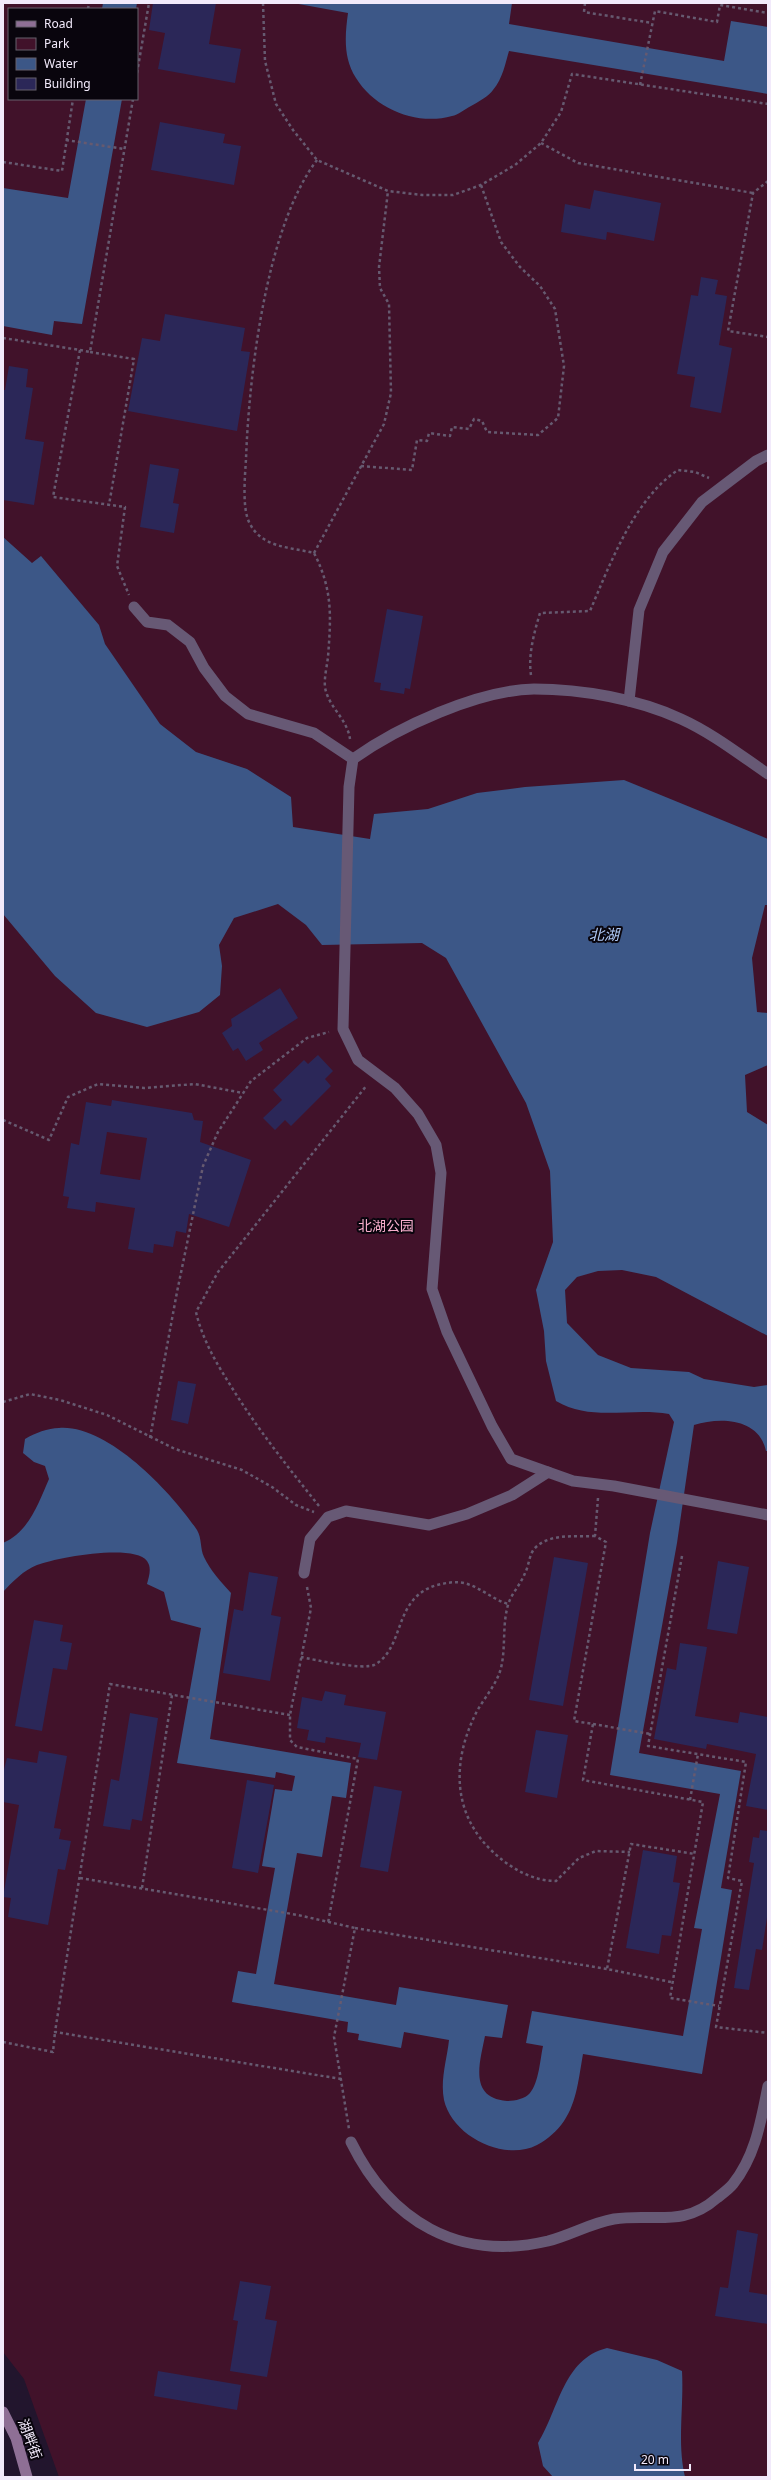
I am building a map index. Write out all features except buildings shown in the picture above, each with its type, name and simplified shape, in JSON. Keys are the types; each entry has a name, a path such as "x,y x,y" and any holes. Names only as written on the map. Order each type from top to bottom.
{"main road":[{"name":"湖畔街","path":"3,2412 16,2438 27,2477"}],"street":[{"path":"629,701 639,610 663,552 702,502 756,461 768,455"},
{"path":"134,607 147,622 168,625 190,642 204,668 225,696 248,714 314,733 353,759"},
{"path":"768,774 681,719 629,701 581,693 533,689 496,695 432,715 379,740 353,759 349,787 343,978 343,1029 358,1060 395,1088 418,1114 436,1145 441,1173 432,1289 447,1332 492,1426 511,1459 573,1481 599,1484 768,1515"},
{"path":"304,1573 310,1539 328,1517 346,1511 429,1525 467,1514 512,1495 548,1472"},
{"path":"351,2142 363,2166 389,2200 422,2226 455,2239 488,2245 524,2245 550,2240 604,2221 625,2218 679,2218 705,2208 733,2185 754,2150 768,2086"}],"path":[{"path":"138,67 149,3"},
{"path":"263,3 265,61 276,104 293,130 317,160 388,191 422,195 453,195 481,185 515,165 541,143 561,112 572,74 768,104"},
{"path":"585,3 584,12 652,23"},
{"path":"640,85 655,11 717,22 720,5 768,13"},
{"path":"3,162 62,171 73,100"},
{"path":"90,352 133,100"},
{"path":"66,140 124,150"},
{"path":"541,143 578,162 753,193"},
{"path":"314,553 275,546 258,536 248,521 245,488 251,381 271,276 280,238 291,209 305,175 317,160"},
{"path":"768,182 753,193 728,331 768,337"},
{"path":"361,466 412,470 417,440 427,441 429,432 450,436 452,427 469,429 474,419 482,421 487,432 538,435 558,418 564,366 555,309 540,286 520,267 501,242 481,185"},
{"path":"314,553 384,424 391,392 389,304 380,288 379,267 388,191"},
{"path":"3,338 134,359 109,505"},
{"path":"80,350 53,496 126,507 117,566 134,607"},
{"path":"533,689 530,666 533,636 540,613 590,611 620,543 664,479 678,470 695,472 724,485"},
{"path":"314,553 322,569 331,609 326,687 333,707 348,727 353,759"},
{"path":"150,1438 177,1292 203,1166 218,1132 251,1081 307,1038 343,1029"},
{"path":"328,1517 255,1425 213,1357 199,1327 196,1312 218,1272 376,1073"},
{"path":"3,1120 49,1140 68,1097 98,1084 144,1088 195,1084 243,1093"},
{"path":"3,1402 30,1394 60,1400 107,1415 150,1438 175,1449 242,1470 272,1487 296,1505 328,1517"},
{"path":"595,1536 599,1484"},
{"path":"630,1852 596,1851 579,1858 556,1881 542,1881 501,1860 481,1840 467,1819 459,1784 461,1758 476,1713 501,1669 508,1604 525,1574 533,1550 545,1539 595,1536 606,1542 574,1720 650,1734"},
{"path":"682,1556 648,1746 746,1762 728,1878 742,1881 716,2026 768,2033"},
{"path":"304,1573 311,1608 290,1715 290,1740 297,1747 358,1759 328,1923"},
{"path":"302,1657 354,1666 373,1665 388,1652 410,1602 424,1589 446,1582 463,1583 476,1587 495,1600 508,1604"},
{"path":"3,2042 52,2052 110,1684 290,1715"},
{"path":"142,1888 172,1695"},
{"path":"593,1724 583,1780 703,1802 695,1854 671,1982 670,1998 719,2006"},
{"path":"690,1800 698,1754"},
{"path":"607,1969 631,1844 695,1854"},
{"path":"80,1878 298,1915 355,1928 607,1969 671,1982"},
{"path":"351,2142 334,2037 355,1928"},
{"path":"55,2032 341,2079"}],"green space":[{"name":"北湖公园","path":"3,3 768,3 768,2477 59,2477 24,2379 3,2352"}],"water":[{"path":"103,3 137,3 136,8 102,8"},
{"path":"293,3 512,3 509,24 724,61 731,21 768,27 768,94 509,51 499,81 491,92 483,99 452,116 439,119 411,117 385,106 364,89 356,78 349,62 346,46 348,13"},
{"path":"86,100 122,100 82,324 54,321 52,335 3,326 3,188 68,198"},
{"name":"北湖","path":"3,537 32,563 41,556 99,625 105,644 160,724 196,752 247,769 291,797 293,827 370,839 374,814 428,809 477,793 525,787 624,780 768,839 768,905 765,905 752,958 757,1012 768,1013 768,1065 745,1075 747,1112 768,1125 768,1336 656,1277 622,1270 598,1271 577,1277 565,1290 567,1323 598,1355 631,1368 689,1372 704,1379 754,1387 768,1385 768,1451 766,1451 762,1440 747,1426 726,1421 704,1422 694,1425 677,1543 639,1753 741,1771 721,1888 732,1890 702,2074 583,2054 575,2097 568,2114 555,2131 537,2145 524,2149 510,2150 495,2148 468,2135 457,2125 449,2113 444,2100 443,2092 444,2070 449,2040 404,2032 401,2048 358,2040 359,2034 347,2032 348,2022 232,2002 238,1971 256,1974 275,1868 262,1866 275,1789 292,1791 295,1776 276,1772 275,1778 177,1763 201,1628 171,1620 164,1592 147,1584 150,1569 147,1561 139,1556 127,1553 111,1553 76,1556 46,1562 27,1570 14,1580 3,1592 3,1543 20,1532 32,1516 49,1479 45,1466 34,1462 23,1453 25,1439 46,1430 59,1428 78,1430 98,1437 118,1449 137,1464 172,1498 197,1530 200,1536 203,1554 209,1567 231,1593 210,1739 351,1763 346,1798 332,1796 322,1857 297,1853 274,1984 396,2005 399,1987 508,2005 502,2038 485,2036 479,2067 482,2086 486,2093 495,2098 507,2101 516,2100 525,2097 530,2093 535,2083 540,2064 543,2046 526,2043 532,2011 683,2036 702,1929 694,1928 720,1794 610,1775 650,1533 674,1422 669,1414 655,1412 611,1413 583,1411 556,1401 546,1361 544,1331 536,1290 553,1242 550,1171 526,1103 446,958 422,943 322,945 306,925 278,904 234,918 219,945 222,966 220,995 199,1012 147,1027 96,1013 55,976 3,914"},
{"path":"607,2348 657,2360 682,2371 681,2451 685,2477 553,2477 543,2466 538,2443 571,2374 592,2354"}]}
